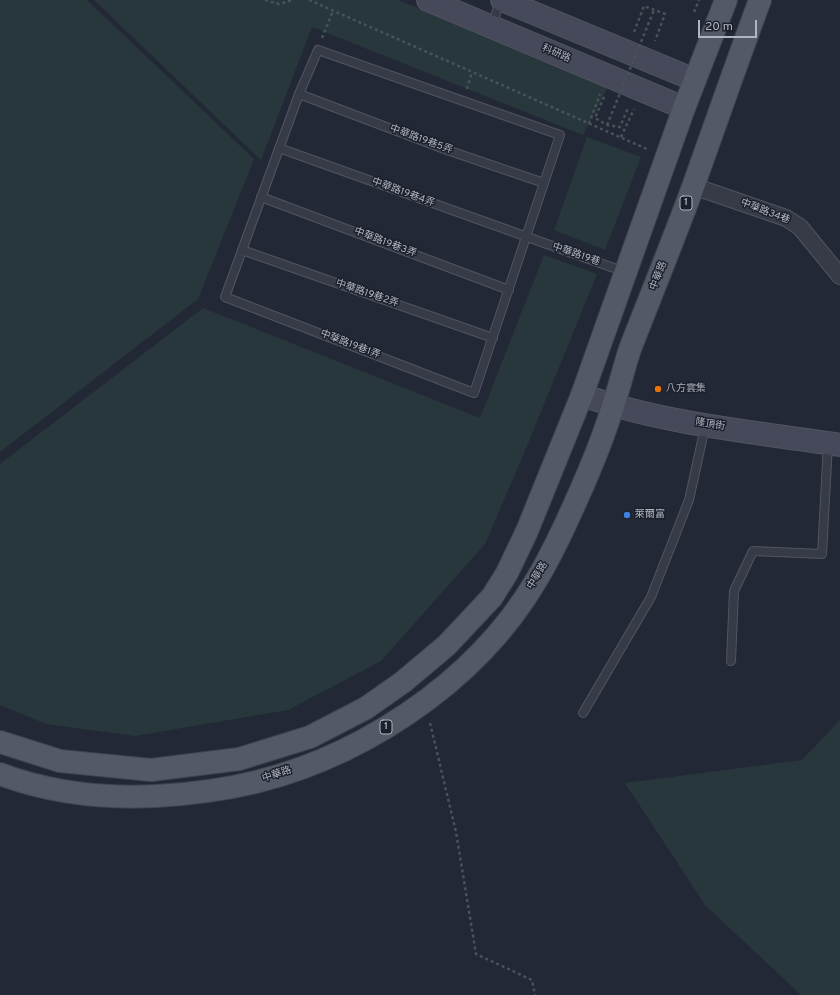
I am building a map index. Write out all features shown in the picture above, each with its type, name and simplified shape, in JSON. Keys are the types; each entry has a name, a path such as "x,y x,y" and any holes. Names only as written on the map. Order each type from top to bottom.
{"main road":[{"path":"0,742 60,761 151,770 239,759 310,737 366,708 403,682 447,645 492,596 507,573 527,531 582,396 684,108 726,0"},
{"name":"中華路","path":"0,774 47,787 90,794 127,797 164,796 206,792 252,783 323,759 386,727 425,701 466,667 487,645 520,605 536,580 578,498 613,406 629,354 693,186 760,0"}],"street":[{"name":"科研路","path":"428,0 684,108"},
{"path":"501,0 695,80"},
{"name":"中華路34巷","path":"693,186 786,218 800,227 840,276"},
{"name":"隆頂街","path":"582,396 613,406 706,424 834,444"}],"lane":[{"path":"492,27 501,0"},
{"path":"242,250 298,94 318,50 560,135 493,338"},
{"name":"中華路19巷5弄","path":"298,94 447,150 544,183"},
{"name":"中華路19巷4弄","path":"279,148 527,238"},
{"name":"中華路19巷3弄","path":"261,197 509,290"},
{"name":"中華路19巷","path":"527,238 626,272"},
{"name":"中華路19巷1弄","path":"242,250 225,297 474,393 493,338"},
{"name":"中華路19巷2弄","path":"242,250 493,338"},
{"path":"583,713 651,597 689,500 706,424"},
{"path":"730,661 734,591 753,551 822,554 834,444"}],"path":[{"path":"266,0 279,4 293,0"},
{"path":"309,0 649,150"},
{"path":"694,12 700,0"},
{"path":"631,37 644,6 666,14 655,42"},
{"path":"607,125 654,10"},
{"path":"318,50 333,11"},
{"path":"589,124 602,90"},
{"path":"606,92 595,118 607,125 620,127 631,102"},
{"path":"621,137 636,104"},
{"path":"425,701 456,832 476,954 532,980 535,995"}],"shaded area":[{"path":"0,0 87,0 254,159 198,299 0,452"},
{"path":"94,0 398,0 609,85 583,135 312,27 261,160"},
{"path":"587,137 641,157 605,250 554,230"},
{"path":"544,255 597,274 527,446 485,544 381,661 288,710 135,736 46,724 0,705 0,464 203,308 480,418"},
{"path":"840,720 840,995 801,995 705,905 625,783 802,760"}],"place":[{"name":"八方雲集","path":"658,389"},
{"name":"萊爾富","path":"627,515"}]}
